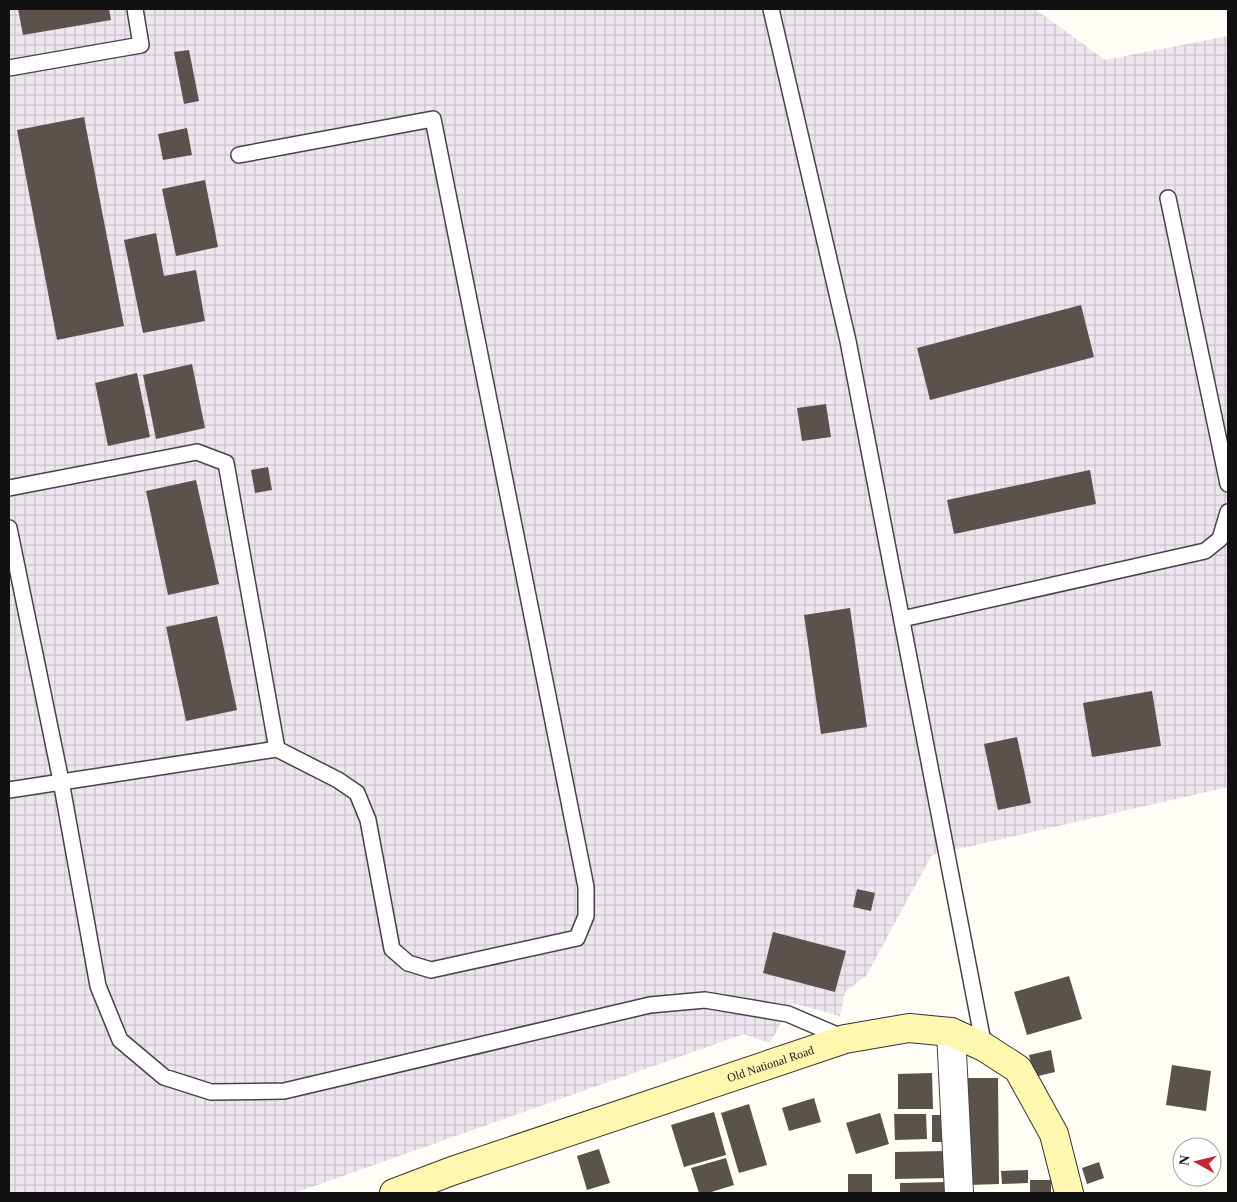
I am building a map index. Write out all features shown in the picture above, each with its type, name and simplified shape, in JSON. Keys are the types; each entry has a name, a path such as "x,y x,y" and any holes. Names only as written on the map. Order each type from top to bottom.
{"main road":[{"name":"Old National Road","path":"394,1193 462,1168 845,1039 909,1028 951,1032 984,1047 1018,1069 1054,1134 1069,1193"}],"street":[{"path":"951,1032 959,1193"}],"lane":[{"path":"9,68 141,45 135,9"},
{"path":"771,9 848,341 984,1047"},
{"path":"9,790 277,749 338,780 357,793 368,820 392,950 408,963 431,970 577,938 586,916 586,887 433,119 239,155"},
{"path":"1168,198 1228,484"},
{"path":"9,488 197,452 226,463 277,749"},
{"path":"902,619 1206,550 1220,538 1228,512"},
{"path":"9,528 61,781 98,986 120,1040 164,1077 211,1092 284,1091 650,1004 705,1000 788,1014 845,1039"}],"shaded area":[{"path":"9,9 1035,9 1105,60 1228,36 1228,787 932,855 866,976 845,992 840,1016 792,1003 770,1043 744,1034 295,1193 9,1193"}],"building":[{"path":"18,9 109,9 111,20 23,35"},
{"path":"189,50 199,101 184,104 174,52"},
{"path":"84,117 124,326 57,340 17,130"},
{"path":"187,128 192,155 163,160 158,134"},
{"path":"205,180 218,247 176,256 162,189"},
{"path":"156,233 164,276 196,270 205,321 143,333 124,240"},
{"path":"1081,305 1094,357 930,400 917,348"},
{"path":"192,364 205,428 156,439 143,375"},
{"path":"137,373 150,437 108,446 95,383"},
{"path":"826,404 831,437 802,441 797,408"},
{"path":"268,467 272,490 255,493 251,470"},
{"path":"1090,470 1096,504 954,534 947,500"},
{"path":"196,480 219,584 168,595 146,491"},
{"path":"850,608 867,727 821,734 804,615"},
{"path":"217,616 237,710 186,721 166,627"},
{"path":"1152,691 1161,746 1092,757 1083,703"},
{"path":"1017,737 1031,803 998,810 984,744"},
{"path":"857,889 875,893 871,911 853,907"},
{"path":"773,932 846,951 835,992 763,973"},
{"path":"1069,976 1082,1019 1027,1035 1014,992"},
{"path":"1051,1050 1055,1072 1034,1077 1029,1055"},
{"path":"1172,1065 1211,1071 1206,1111 1166,1105"},
{"path":"932,1073 933,1109 898,1109 898,1074"},
{"path":"967,1078 998,1078 999,1184 968,1185"},
{"path":"814,1098 821,1122 789,1131 782,1108"},
{"path":"749,1104 767,1165 739,1173 721,1113"},
{"path":"714,1112 726,1155 684,1167 671,1125"},
{"path":"880,1113 889,1144 856,1154 846,1123"},
{"path":"894,1114 926,1114 927,1139 895,1140"},
{"path":"932,1115 945,1115 945,1142 932,1142"},
{"path":"599,1149 610,1183 587,1190 577,1156"},
{"path":"946,1151 947,1178 895,1179 895,1152"},
{"path":"726,1158 734,1185 708,1193 699,1193 691,1168"},
{"path":"1099,1162 1104,1178 1087,1184 1082,1168"},
{"path":"1028,1170 1028,1183 1002,1184 1001,1171"},
{"path":"848,1174 872,1174 872,1193 848,1193"},
{"path":"1030,1180 1051,1180 1051,1193 1030,1193"},
{"path":"947,1182 948,1193 900,1193 900,1183"}]}
